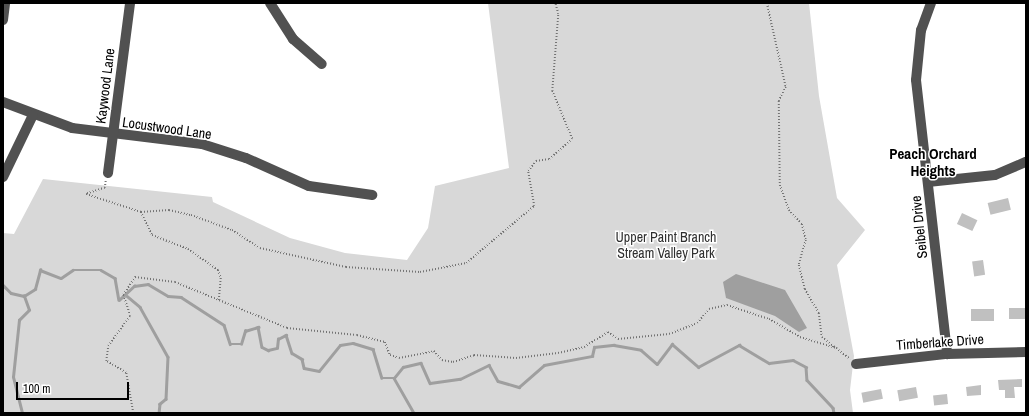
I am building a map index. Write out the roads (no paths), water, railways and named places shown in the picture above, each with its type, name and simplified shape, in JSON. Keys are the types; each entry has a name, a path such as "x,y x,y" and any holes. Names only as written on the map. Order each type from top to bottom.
{"street":[{"path":"3,20 5,3"},
{"name":"Kaywood Lane","path":"108,173 130,3"},
{"path":"270,3 293,39 322,64"},
{"name":"Seibel Drive","path":"931,3 921,30 916,80 947,354"},
{"name":"Locustwood Lane","path":"3,102 33,115 72,128 202,144 246,158 308,186 372,195"},
{"path":"3,177 33,115"},
{"path":"928,182 995,175 1026,162"},
{"name":"Timberlake Drive","path":"856,364 947,354 1026,352"}],"waterway":[{"path":"3,285 11,293 24,296 35,289 40,270 61,278 73,270 101,270 115,278 119,300 134,286 148,284 168,296 181,297 224,325 230,344 241,344 245,331 258,327 262,347 268,350 277,348 278,339 286,335 292,353 302,359 304,368 319,371 340,345 353,343 373,349 382,378 394,378 403,367 421,363 430,383 460,379 489,365 498,381 519,387 544,365 592,356 594,347 614,345 641,350 657,364 672,344 698,367 739,345 769,363 793,360 806,367 807,380 833,408 834,413"},
{"path":"22,413 13,377 19,320 29,310 24,296"},
{"path":"127,296 140,307 168,357 166,399 160,404 159,413"},
{"path":"394,378 414,413"}],"district":[{"name":"Peach Orchard Heights","path":"933,162"}],"park label":[{"name":"Upper Paint Branch Stream Valley Park","path":"666,246"}]}
